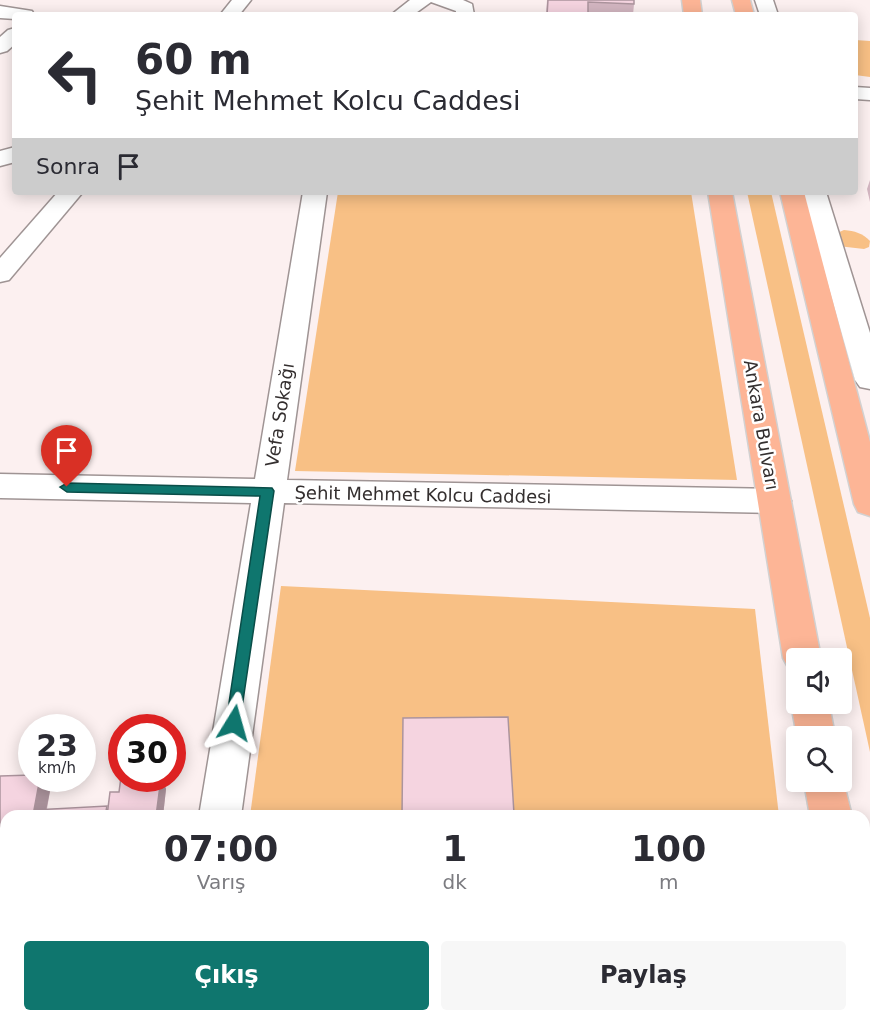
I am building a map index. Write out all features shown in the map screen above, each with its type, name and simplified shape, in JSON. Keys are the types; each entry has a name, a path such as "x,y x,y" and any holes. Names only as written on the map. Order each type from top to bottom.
{"main road":[{"name":"Ankara Bulvarı","path":"721,195 800,648"},
{"path":"793,195 870,504"},
{"path":"826,792 830,810"}],"street":[{"path":"232,12 242,0"},
{"path":"405,12 423,0"},
{"path":"439,0 461,5 465,8 465,12"},
{"path":"0,47 12,37"},
{"path":"0,274 68,195"},
{"name":"Vefa Sokağı","path":"221,810 315,195"},
{"path":"815,195 870,380"},
{"name":"Şehit Mehmet Kolcu Caddesi","path":"0,486 774,501"}],"shaded area":[{"path":"858,40 870,41 870,77 858,75"},
{"path":"338,195 691,195 737,480 295,471"},
{"path":"748,195 772,195 870,618 870,752 852,670 852,648 847,648"},
{"path":"844,230 864,236 870,241 869,247 864,249 838,246 837,233"},
{"path":"281,586 755,609 778,810 251,810"}],"building":[{"path":"548,0 634,0 634,4 588,2 588,12 547,12"},
{"path":"508,717 514,810 402,810 403,718"},
{"path":"18,775 18,792 37,792 34,810 0,810 0,776"},
{"path":"110,792 159,792 157,810 108,810"},
{"path":"107,806 106,810 34,810"}],"route":[{"path":"67,487 268,491 234,723"}]}
